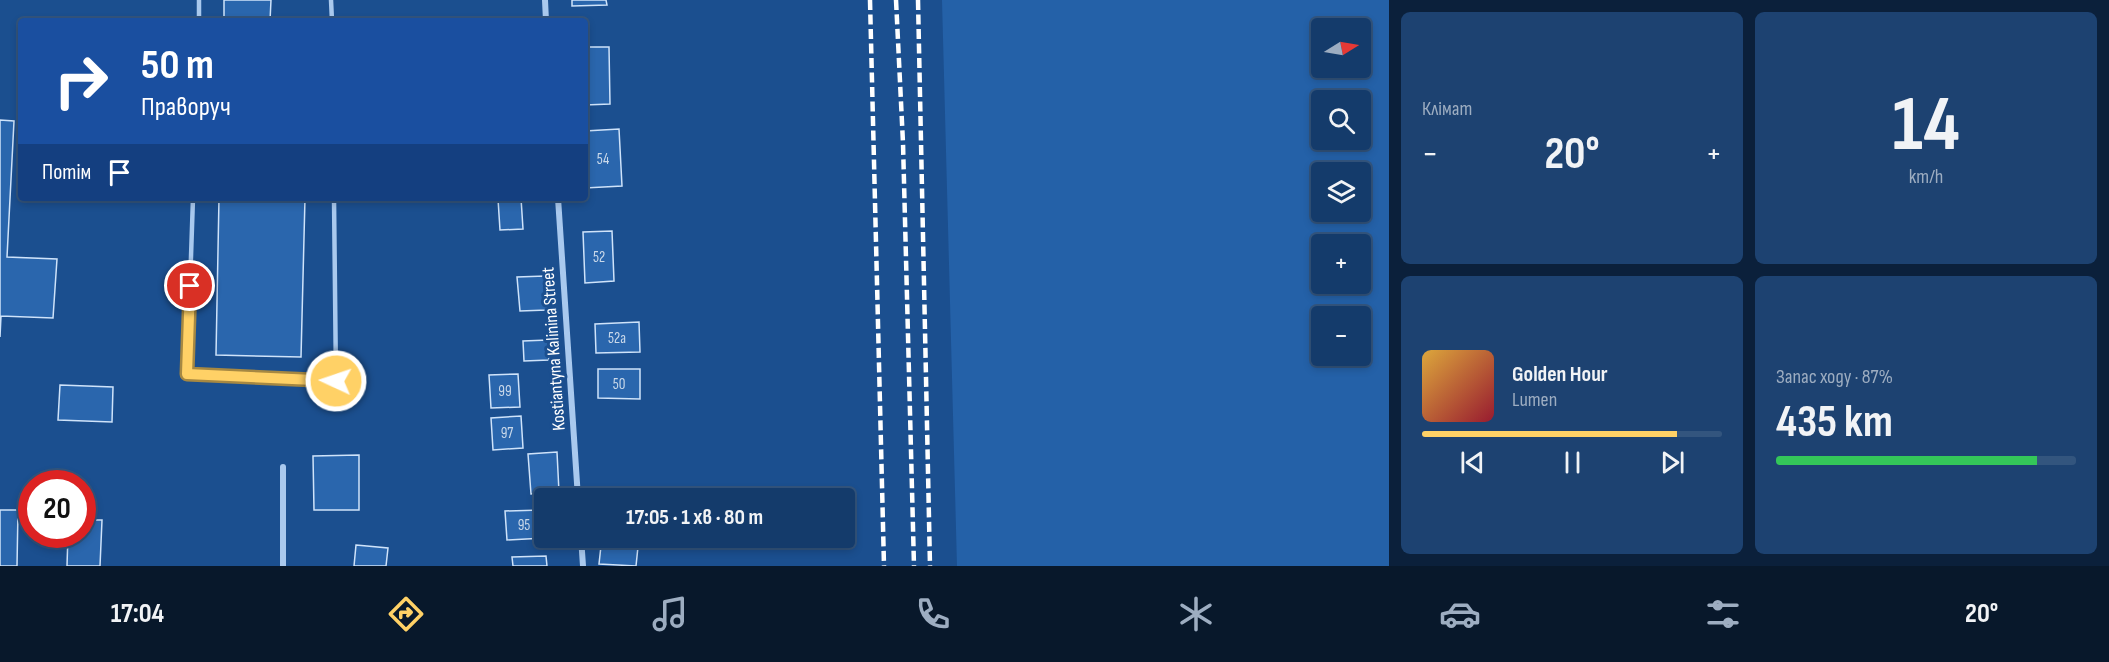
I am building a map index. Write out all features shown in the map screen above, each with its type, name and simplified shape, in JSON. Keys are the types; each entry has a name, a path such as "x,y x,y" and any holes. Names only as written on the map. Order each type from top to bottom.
{"street":[{"path":"545,0 546,18"},
{"name":"Kostiantyna Kalinina Street","path":"558,201 577,488"},
{"path":"283,467 283,566"},
{"path":"581,548 582,566"}],"lane":[{"path":"199,0 199,18"},
{"path":"331,0 332,18"},
{"path":"193,201 187,374 336,381 334,201"}],"shaded area":[{"path":"942,0 1389,0 1389,566 957,566"}],"building":[{"path":"224,0 271,0 270,18 224,18"},
{"path":"572,0 606,0 607,5 572,6"},
{"path":"588,47 609,47 610,104 588,105"},
{"path":"0,120 14,121 7,257 57,259 53,318 1,316 0,337"},
{"path":"619,129 622,186 588,188 588,131"},
{"path":"219,201 305,201 301,357 216,355"},
{"path":"498,201 521,201 523,229 500,230"},
{"path":"612,231 614,281 585,283 583,232"},
{"path":"545,276 547,310 520,311 517,277"},
{"path":"639,322 640,352 596,353 595,324"},
{"path":"548,340 549,360 524,361 523,341"},
{"path":"598,369 640,369 640,399 598,398"},
{"path":"518,374 520,407 491,408 489,375"},
{"path":"60,385 113,387 112,422 58,420"},
{"path":"521,416 523,448 493,450 491,418"},
{"path":"557,452 559,488 534,488 534,494 531,494 528,454"},
{"path":"359,455 359,510 314,510 313,456"},
{"path":"0,510 18,510 17,566 0,566"},
{"path":"534,510 534,539 507,540 505,511"},
{"path":"96,520 102,520 100,566 67,566 68,548 96,548"},
{"path":"356,545 388,548 386,566 354,566"},
{"path":"601,548 638,548 636,566 599,564"},
{"path":"546,556 547,566 513,566 512,557"}],"railway":[{"path":"870,0 884,566"},
{"path":"896,0 903,143 914,566"},
{"path":"918,0 930,566"}],"route":[{"path":"190,286 187,374 336,381"}]}
